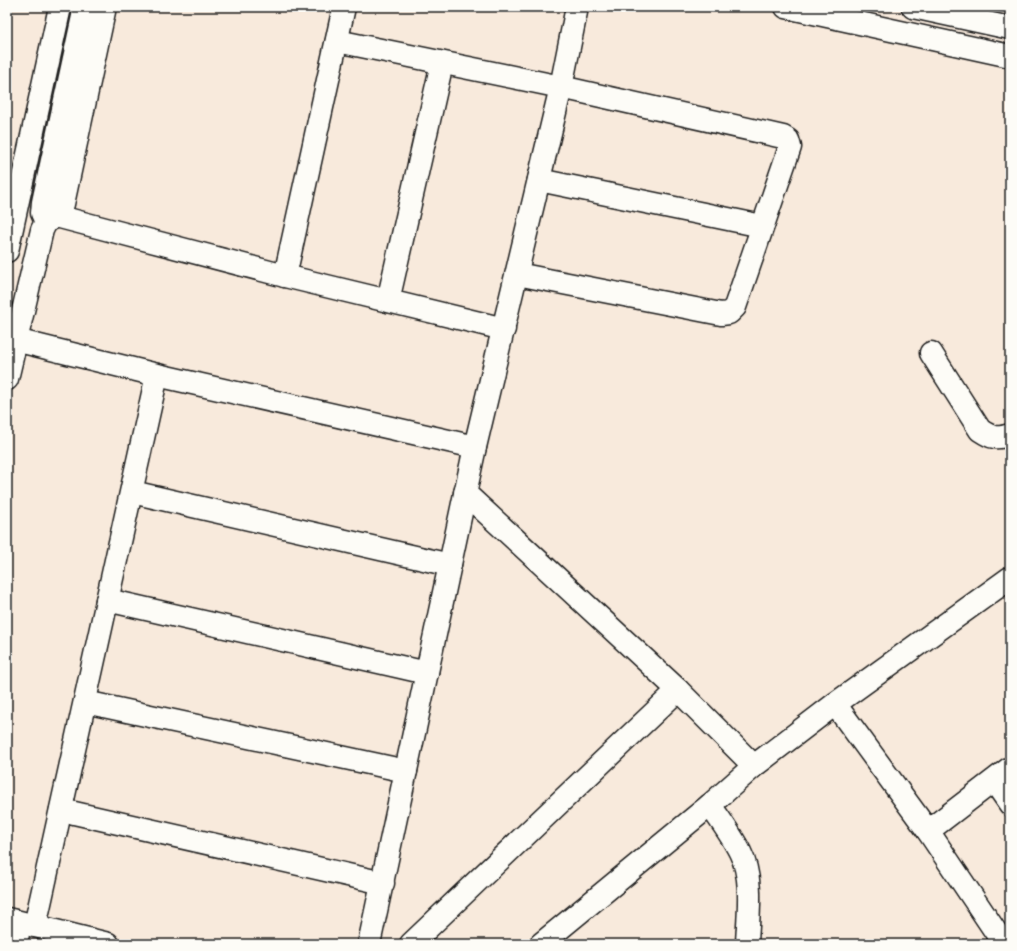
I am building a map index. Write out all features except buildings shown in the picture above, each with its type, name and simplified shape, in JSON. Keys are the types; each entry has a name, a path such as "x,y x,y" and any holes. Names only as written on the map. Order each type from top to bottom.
{"street":[{"path":"7,251 11,206 60,7"},
{"path":"85,7 43,202 42,213 51,219 504,329"},
{"path":"7,379 11,339 42,230 63,204 68,187 104,7"},
{"path":"285,276 344,7"},
{"path":"369,944 475,447 561,87 577,7"},
{"path":"786,7 1010,56"},
{"path":"913,7 1010,28"},
{"path":"337,41 561,87 783,137 788,140 790,147 735,307 729,313 721,314 517,274"},
{"path":"388,301 442,63"},
{"path":"539,180 762,226"},
{"path":"11,339 157,375 475,447"},
{"path":"932,353 980,430 990,436 1000,438 1010,435"},
{"path":"16,944 21,923 61,810 157,375"},
{"path":"132,492 450,565"},
{"path":"465,493 678,690 754,766"},
{"path":"541,944 710,805 754,766 834,704 1010,578"},
{"path":"108,600 427,672"},
{"path":"411,944 678,690"},
{"path":"85,702 406,771"},
{"path":"834,704 1004,936"},
{"path":"928,831 1002,774 1010,804"},
{"path":"710,805 741,853 747,870 749,895 748,944"},
{"path":"61,810 383,883"},
{"path":"21,923 108,944"}]}
